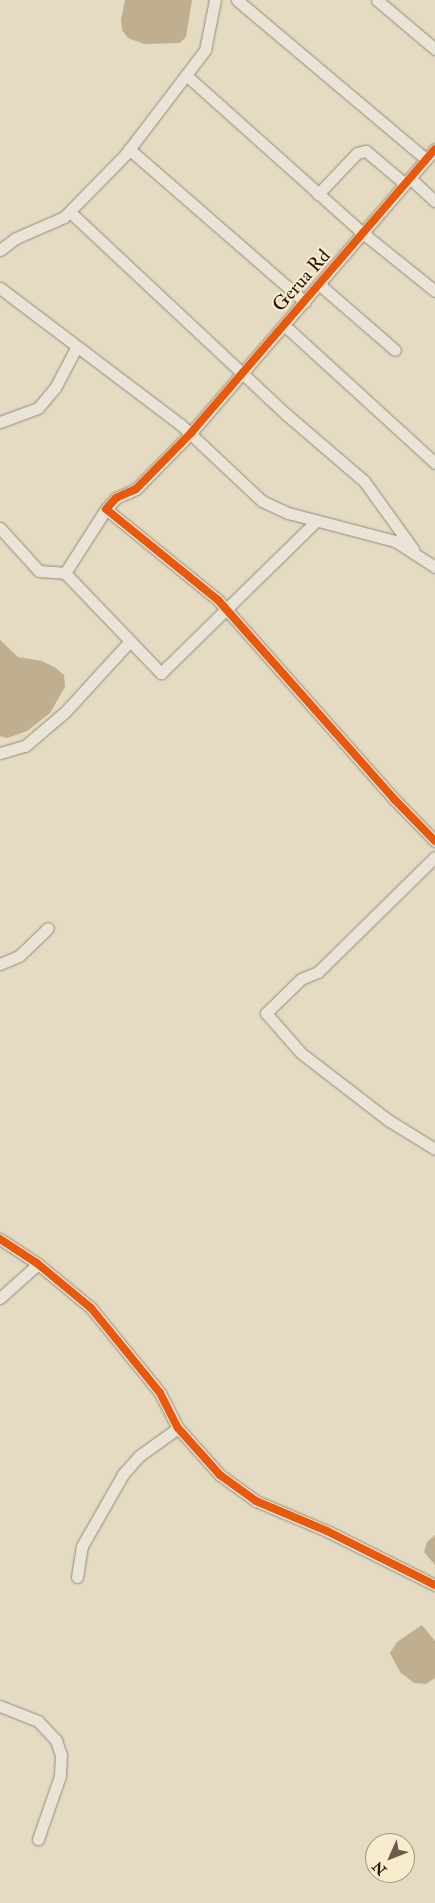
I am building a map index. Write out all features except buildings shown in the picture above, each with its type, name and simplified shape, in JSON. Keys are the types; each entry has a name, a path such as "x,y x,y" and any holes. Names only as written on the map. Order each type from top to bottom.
{"street":[{"path":"0,250 16,238 70,212 129,149 205,50 214,0"},
{"path":"237,0 426,159"},
{"path":"377,0 435,49"},
{"path":"186,75 364,234 435,291"},
{"path":"129,149 305,302"},
{"name":"Gerua Rd","path":"106,508 116,498 136,489 191,433 241,373 364,234 435,149"},
{"path":"318,194 357,153 366,151 435,201"},
{"path":"70,212 241,373 364,481 414,550"},
{"path":"320,285 396,350"},
{"path":"0,288 76,348 191,433 262,502 316,521 395,541 414,550 435,567"},
{"path":"284,325 435,463"},
{"path":"0,422 38,408 55,388 76,348"},
{"path":"65,573 106,508 226,610 394,799 435,841"},
{"path":"0,528 39,571 65,573 161,673 316,521"},
{"path":"0,753 25,746 65,712 130,641"},
{"path":"435,857 318,972 301,979 266,1013 301,1053 388,1120 435,1150"},
{"path":"0,964 19,956 48,928"},
{"path":"0,1239 38,1264 91,1308 160,1393 178,1428 220,1476 250,1497 327,1530 435,1585"},
{"path":"0,1298 38,1264"},
{"path":"76,1577 82,1546 123,1474 139,1456 178,1428"},
{"path":"0,1706 38,1721 56,1740 61,1755 60,1776 38,1839"}],"shaded area":[{"path":"125,0 192,0 186,37 180,43 144,44 128,38 122,30 121,20"},
{"path":"0,640 18,657 42,661 56,668 64,675 65,687 50,713 27,731 7,738 0,736"},
{"path":"435,1535 435,1565 424,1552 427,1542"},
{"path":"422,1625 435,1641 435,1678 426,1684 414,1683 400,1672 390,1653 397,1642"}],"cycle path":[{"path":"435,149 191,433 136,489 116,498 106,509 218,600 394,799 435,841"},
{"path":"0,1239 38,1264 91,1308 160,1393 178,1428 220,1475 256,1501 327,1531 435,1585"}]}
